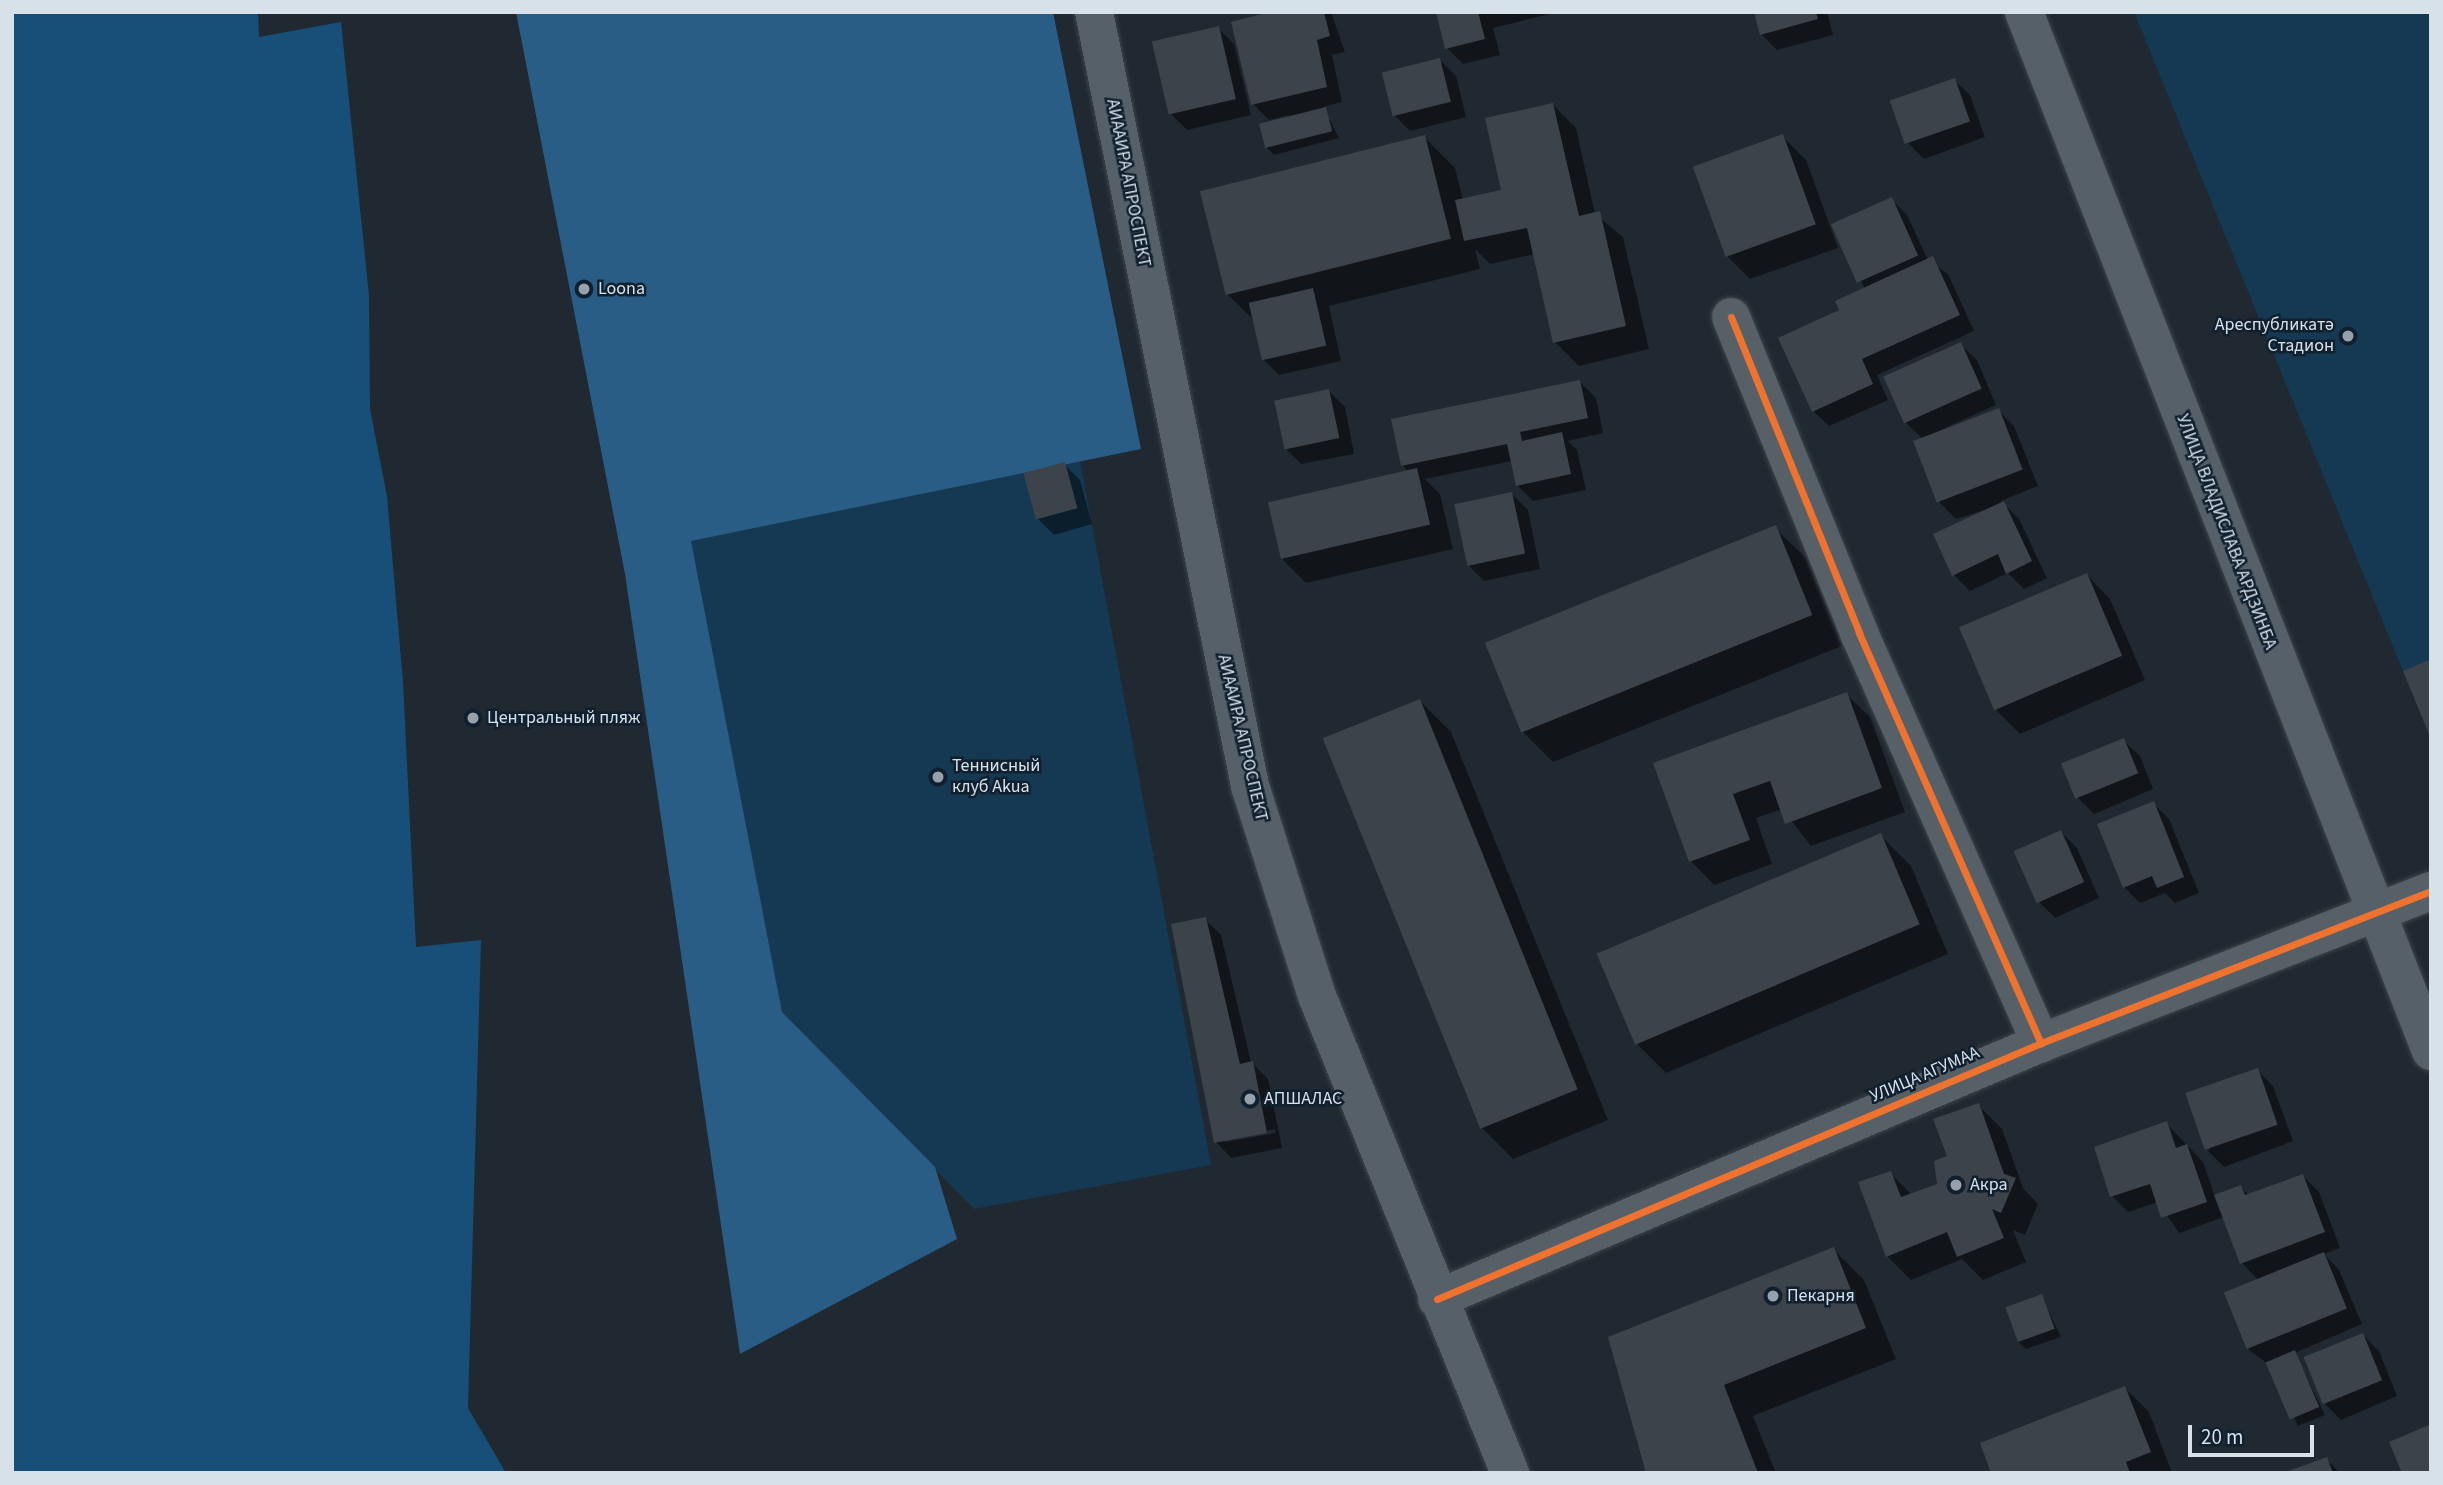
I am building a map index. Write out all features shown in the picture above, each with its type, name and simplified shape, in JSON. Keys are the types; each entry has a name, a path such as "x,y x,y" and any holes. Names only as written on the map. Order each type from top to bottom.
{"main road":[{"name":"АИААИРА АПРОСПЕКТ","path":"1094,12 1250,786 1317,996 1437,1299 1510,1473"},
{"name":"УЛИЦА ВЛАДИСЛАВА АРДЗИНБА","path":"2024,12 2431,1051"}],"street":[{"path":"1731,317 1859,632 2041,1043"},
{"name":"УЛИЦА АГУМАА","path":"1437,1299 2041,1043 2431,891"}],"shaded area":[{"path":"12,12 258,12 259,37 341,22 369,296 370,409 387,496 403,682 416,947 481,940 468,1408 506,1473 12,1473"},
{"path":"516,12 1053,12 1141,449 691,541 782,1012 935,1167 957,1239 740,1354 625,574"},
{"name":"Ареспубликатә Стадион","path":"2134,12 2431,12 2431,659 2403,671"},
{"name":"Теннисный клуб Akua","path":"1080,461 1211,1165 974,1209 782,1012 690,541"}],"building":[{"path":"1270,12 1324,12 1330,36 1317,40 1327,87 1251,105 1231,22"},
{"path":"1436,12 1478,12 1485,39 1445,49"},
{"path":"1754,12 1816,12 1818,19 1760,35"},
{"path":"1219,26 1236,99 1169,115 1152,42"},
{"path":"1440,58 1451,102 1393,116 1382,73"},
{"path":"1955,78 1970,121 1905,144 1890,100"},
{"path":"1553,103 1579,216 1600,211 1626,326 1553,343 1527,228 1464,241 1455,200 1501,190 1485,118"},
{"path":"1326,107 1332,131 1265,148 1259,124"},
{"path":"1783,134 1816,224 1726,257 1693,167"},
{"path":"1425,135 1451,239 1226,295 1200,191"},
{"path":"1892,197 1918,255 1857,283 1831,224"},
{"path":"1933,256 1960,315 1862,359 1873,384 1812,412 1778,338 1839,310 1835,301"},
{"path":"1313,288 1326,345 1262,360 1249,303"},
{"path":"1961,342 1982,389 1904,423 1883,377"},
{"path":"1580,380 1588,418 1520,432 1522,441 1562,432 1571,474 1516,486 1507,444 1401,466 1391,419"},
{"path":"1329,389 1339,438 1285,450 1274,401"},
{"path":"1999,408 2023,470 1937,503 1913,441"},
{"path":"1065,462 1077,508 1036,519 1023,473"},
{"path":"1417,468 1430,525 1281,559 1268,502"},
{"path":"1512,492 1525,554 1467,566 1454,504"},
{"path":"2004,501 2032,561 2006,574 1998,554 1952,576 1933,534"},
{"path":"1776,525 1812,615 1521,733 1485,643"},
{"path":"2087,573 2122,656 1994,710 1959,627"},
{"path":"2431,659 2431,739 2403,671"},
{"path":"1847,692 1882,788 1785,824 1770,781 1733,794 1750,840 1689,862 1653,763"},
{"path":"1420,699 1578,1089 1480,1129 1323,738"},
{"path":"2124,738 2138,773 2075,799 2061,763"},
{"path":"2154,801 2184,877 2157,888 2152,876 2123,888 2097,824"},
{"path":"2061,830 2084,882 2037,903 2013,851"},
{"path":"1881,833 1920,924 1635,1045 1597,954"},
{"path":"1206,917 1240,1064 1253,1061 1267,1133 1214,1143 1171,924"},
{"path":"2258,1068 2278,1125 2205,1150 2185,1093"},
{"path":"1979,1103 2004,1174 2016,1178 2001,1213 1992,1209 2004,1238 1957,1257 1947,1232 1886,1257 1858,1182 1891,1171 1901,1197 1937,1184 1934,1161 1947,1156 1933,1119"},
{"path":"2167,1121 2176,1148 2187,1144 2207,1202 2161,1218 2150,1184 2110,1197 2094,1147"},
{"path":"2303,1174 2325,1232 2240,1264 2214,1195 2241,1185 2245,1195"},
{"path":"1834,1247 1866,1328 1724,1385 1758,1473 1646,1473 1608,1337"},
{"path":"2324,1252 2347,1309 2247,1349 2224,1292"},
{"path":"2042,1294 2055,1329 2018,1342 2005,1307"},
{"path":"2363,1333 2382,1380 2323,1404 2304,1357"},
{"path":"2295,1350 2319,1407 2290,1420 2266,1363"},
{"path":"2125,1386 2151,1452 2126,1462 2130,1473 1991,1473 1980,1443"},
{"path":"2431,1424 2431,1473 2402,1473 2389,1442"},
{"path":"2327,1457 2333,1473 2286,1473 2286,1472"}],"cycle path":[{"path":"1731,317 1859,633 2041,1043"},
{"path":"1437,1299 2041,1043 2431,891"}],"place":[{"name":"Loona","path":"584,289"},
{"name":"Ареспубликатә Стадион","path":"2348,336"},
{"name":"Центральный пляж","path":"473,718"},
{"name":"Теннисный клуб Akua","path":"938,777"},
{"name":"АПШАЛАС","path":"1250,1099"},
{"name":"Акра","path":"1956,1185"},
{"name":"Пекарня","path":"1773,1296"}]}
